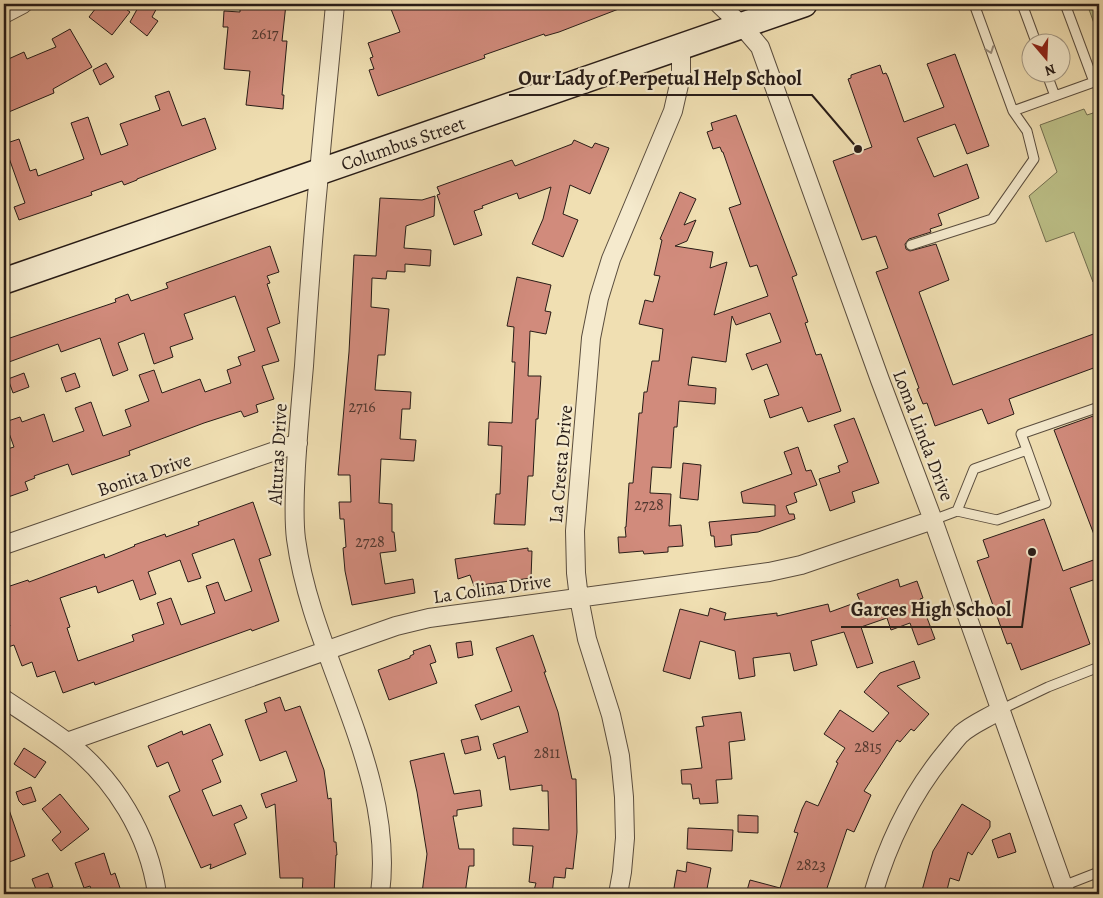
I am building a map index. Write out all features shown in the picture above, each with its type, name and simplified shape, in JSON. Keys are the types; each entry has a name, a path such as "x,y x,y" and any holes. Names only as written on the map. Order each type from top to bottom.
{"main road":[{"name":"Columbus Street","path":"4,279 804,4"}],"street":[{"path":"4,14 23,4"},
{"name":"Alturas Drive","path":"335,4 319,171 294,503 301,569 309,601 369,775 377,807 382,845 380,894"},
{"name":"Loma Linda Drive","path":"719,4 760,47 880,380 933,520 1064,890"},
{"name":"La Cresta Drive","path":"618,894 625,838 620,756 611,715 587,639 576,573 575,531 591,338 599,298 611,259 673,111 682,76 681,46"},
{"name":"Bonita Drive","path":"4,545 298,443"},
{"name":"La Colina Drive","path":"67,742 396,626 429,618 777,570 801,565 933,520"},
{"path":"4,699 67,742 89,761 111,785 129,813 145,847 157,894"},
{"path":"873,894 885,857 902,819 929,775 961,734 1000,710"}],"lane":[{"path":"911,245 992,219 1034,159 1027,131 1013,112 974,4"},
{"path":"1022,4 1032,32"},
{"path":"1013,112 1094,82 1065,4"},
{"path":"1050,82 1055,96"},
{"path":"933,520 957,511 997,520 1046,503 1021,434 1099,407"},
{"path":"957,511 974,469 1027,450"},
{"path":"1000,710 1099,667"},
{"path":"1064,890 1099,872"}],"green space":[{"path":"1087,4 1099,4 1099,37"},
{"path":"1084,109 1087,115 1099,111 1099,285 1093,282 1074,232 1046,242 1029,196 1057,172 1040,125"}],"building":[{"path":"99,4 119,4 130,12 112,35 89,17"},
{"path":"140,4 159,4 152,17 158,21 147,36 130,22"},
{"path":"240,4 286,4 282,41 287,41 282,95 284,95 283,109 246,105 250,71 224,69 228,27 223,27 224,11 240,12"},
{"path":"389,4 629,5 559,32 545,36 544,34 484,55 485,58 378,96 369,70 374,69 370,58 373,57 368,43 400,32"},
{"path":"70,29 92,67 53,89 54,93 4,114 4,61 24,52 27,59 56,47 52,39"},
{"path":"955,54 989,146 967,154 955,124 917,138 934,177 967,164 979,198 938,214 942,225 930,229 931,232 909,239 905,244 906,249 910,251 936,244 949,280 919,292 953,385 1099,332 1099,366 1009,399 1014,414 988,424 982,409 935,426 927,403 923,404 917,389 919,388 876,272 888,268 876,236 862,240 833,161 872,147 848,79 851,78 851,75 880,65 883,74 886,73 888,77 904,122 944,107 927,64"},
{"path":"106,63 114,77 100,85 93,70"},
{"path":"169,91 182,126 205,118 216,149 124,185 122,181 91,192 92,195 19,220 14,207 25,203 4,144 19,139 30,171 36,169 38,176 84,159 71,123 88,117 101,155 128,145 120,124 160,110 155,96"},
{"path":"736,115 797,275 792,277 808,322 805,323 816,355 821,354 841,411 808,422 802,407 770,418 764,400 779,395 767,364 752,370 746,354 781,342 770,313 736,325 732,316 726,362 692,357 688,385 716,388 715,404 679,401 677,427 674,427 671,468 652,467 650,493 671,494 669,526 681,525 683,546 668,547 668,552 644,554 643,551 619,553 618,537 626,537 625,527 629,483 633,483 639,413 642,413 644,392 647,392 652,361 659,361 663,329 639,324 645,300 653,302 660,276 654,275 662,240 660,239 680,192 696,199 684,225 696,220 687,241 675,246 713,252 710,268 727,262 714,315 768,296 757,265 750,267 729,208 741,204 723,152 720,147 713,149 707,132 713,130 711,123"},
{"path":"574,140 592,148 595,143 609,148 590,194 570,185 563,214 578,220 563,257 532,244 543,219 551,187 519,199 517,193 482,206 483,208 474,211 482,235 454,245 437,195 440,194 437,187 512,160 515,166 572,144"},
{"path":"435,196 434,216 406,226 404,248 431,250 430,266 405,264 405,272 387,271 386,279 372,278 371,307 389,309 385,355 378,355 375,390 411,392 410,409 402,409 400,439 416,440 414,461 381,459 379,503 392,504 392,532 394,532 396,551 380,553 385,584 413,579 415,593 352,605 345,571 343,548 346,547 344,519 340,519 339,502 351,502 350,475 338,475 349,352 354,255 376,256 380,198 422,200"},
{"path":"270,246 279,272 267,276 270,283 267,284 280,323 267,328 279,361 262,366 274,399 256,405 258,412 244,417 241,411 204,423 129,451 130,455 72,475 68,464 34,476 35,478 25,482 28,490 8,497 4,484 4,450 14,447 5,422 20,417 22,422 44,414 53,442 84,431 75,408 91,402 103,436 131,426 125,410 149,401 139,375 154,370 162,393 200,379 205,392 231,383 227,370 241,365 238,357 255,351 235,296 184,314 193,339 170,347 173,357 154,364 144,333 118,343 128,370 113,376 100,338 61,352 58,344 9,362 4,340 116,302 115,299 128,294 131,301 168,288 166,283"},
{"path":"517,277 551,285 545,311 551,312 546,334 530,331 528,376 541,376 538,419 536,419 533,476 528,476 525,525 494,524 496,494 500,494 502,446 488,445 489,422 512,423 515,362 512,362 514,327 507,326"},
{"path":"24,373 29,387 13,393 8,379"},
{"path":"75,373 80,387 66,392 61,378"},
{"path":"1099,414 1099,544 1098,545 1054,430"},
{"path":"854,418 879,483 852,492 855,502 830,511 819,479 840,472 838,466 848,462 834,425"},
{"path":"798,447 806,471 811,470 817,485 794,493 797,502 786,506 789,514 794,514 795,519 758,532 731,535 732,545 715,547 714,536 711,536 709,522 775,516 775,505 743,503 741,492 792,474 784,452"},
{"path":"683,463 701,465 698,500 680,498"},
{"path":"253,502 271,555 259,559 279,621 252,631 251,629 95,685 94,682 63,693 55,671 37,677 32,662 22,666 14,645 8,647 4,628 10,626 4,608 4,588 28,580 29,582 104,554 105,558 165,534 166,537 199,525 198,522","holes":["234,539 252,591 225,601 218,582 206,586 215,613 181,625 171,598 157,603 164,624 132,635 134,641 78,661 67,628 70,627 60,598 96,586 98,593 133,580 140,600 156,594 148,572 180,560 188,582 201,578 192,554"]},
{"path":"1044,519 1063,571 1099,558 1099,578 1070,588 1090,644 1021,670 1011,643 1007,644 977,561 989,557 983,540"},
{"path":"528,548 528,551 532,551 531,578 474,586 470,575 458,579 455,559"},
{"path":"898,579 900,587 917,581 923,598 920,599 935,639 918,645 910,623 891,630 887,618 861,627 873,663 857,668 844,632 811,641 817,665 794,671 790,653 753,658 755,676 739,679 735,651 700,641 690,679 663,671 680,609 708,616 710,608 726,613 724,620 777,613 777,616 828,604 830,612 860,601 857,594"},
{"path":"533,635 558,712 572,779 576,779 577,832 573,869 566,868 565,878 554,877 552,894 533,894 536,883 529,882 533,846 513,845 513,828 549,830 548,791 542,791 542,785 510,790 505,756 498,759 493,744 528,732 519,706 481,720 475,705 512,691 496,648"},
{"path":"471,641 473,655 458,658 456,643"},
{"path":"430,645 436,662 430,664 437,683 389,700 378,670 410,658 414,654 413,651"},
{"path":"914,661 920,678 897,686 929,714 914,731 911,729 900,742 897,740 864,791 871,795 854,832 847,829 825,894 746,894 750,880 780,888 798,833 794,832 802,809 806,801 818,806 838,763 836,762 845,748 824,734 840,710 873,732 889,713 864,692 880,673"},
{"path":"280,697 285,711 300,706 324,770 328,799 331,798 334,842 336,842 334,894 302,894 303,878 280,878 275,804 266,808 261,794 297,781 286,751 260,761 245,720 267,712 264,703"},
{"path":"741,712 745,740 729,742 732,779 716,780 718,803 700,804 699,798 693,799 691,784 682,784 681,770 702,768 696,727 704,726 702,717"},
{"path":"210,724 223,755 212,760 221,782 202,790 213,816 241,805 247,818 234,824 246,854 210,869 211,864 201,868 169,796 180,791 168,762 157,767 148,746 182,731 183,735"},
{"path":"478,736 481,750 465,754 461,740"},
{"path":"24,748 46,762 35,778 14,764"},
{"path":"444,753 454,794 480,790 482,806 457,810 457,816 453,816 459,849 474,849 474,866 469,866 465,894 422,893 427,854 410,761"},
{"path":"31,787 36,801 23,805 19,801 16,792"},
{"path":"60,794 89,829 61,851 52,840 61,832 42,809"},
{"path":"6,801 25,856 4,864 4,802"},
{"path":"962,804 990,821 990,827 972,855 968,852 959,881 950,878 946,894 921,894 933,851"},
{"path":"738,815 758,816 758,833 738,832"},
{"path":"688,828 733,830 732,851 687,849"},
{"path":"1010,833 1016,852 998,858 992,840"},
{"path":"104,853 111,875 115,873 121,891 112,894 93,894 90,886 84,888 75,863"},
{"path":"687,862 711,868 706,894 673,894 677,870 686,872"},
{"path":"48,873 53,887 37,892 32,879"}],"place":[{"name":"Our Lady of Perpetual Help School","path":"858,149"},
{"name":"Garces High School","path":"1032,552"}]}
